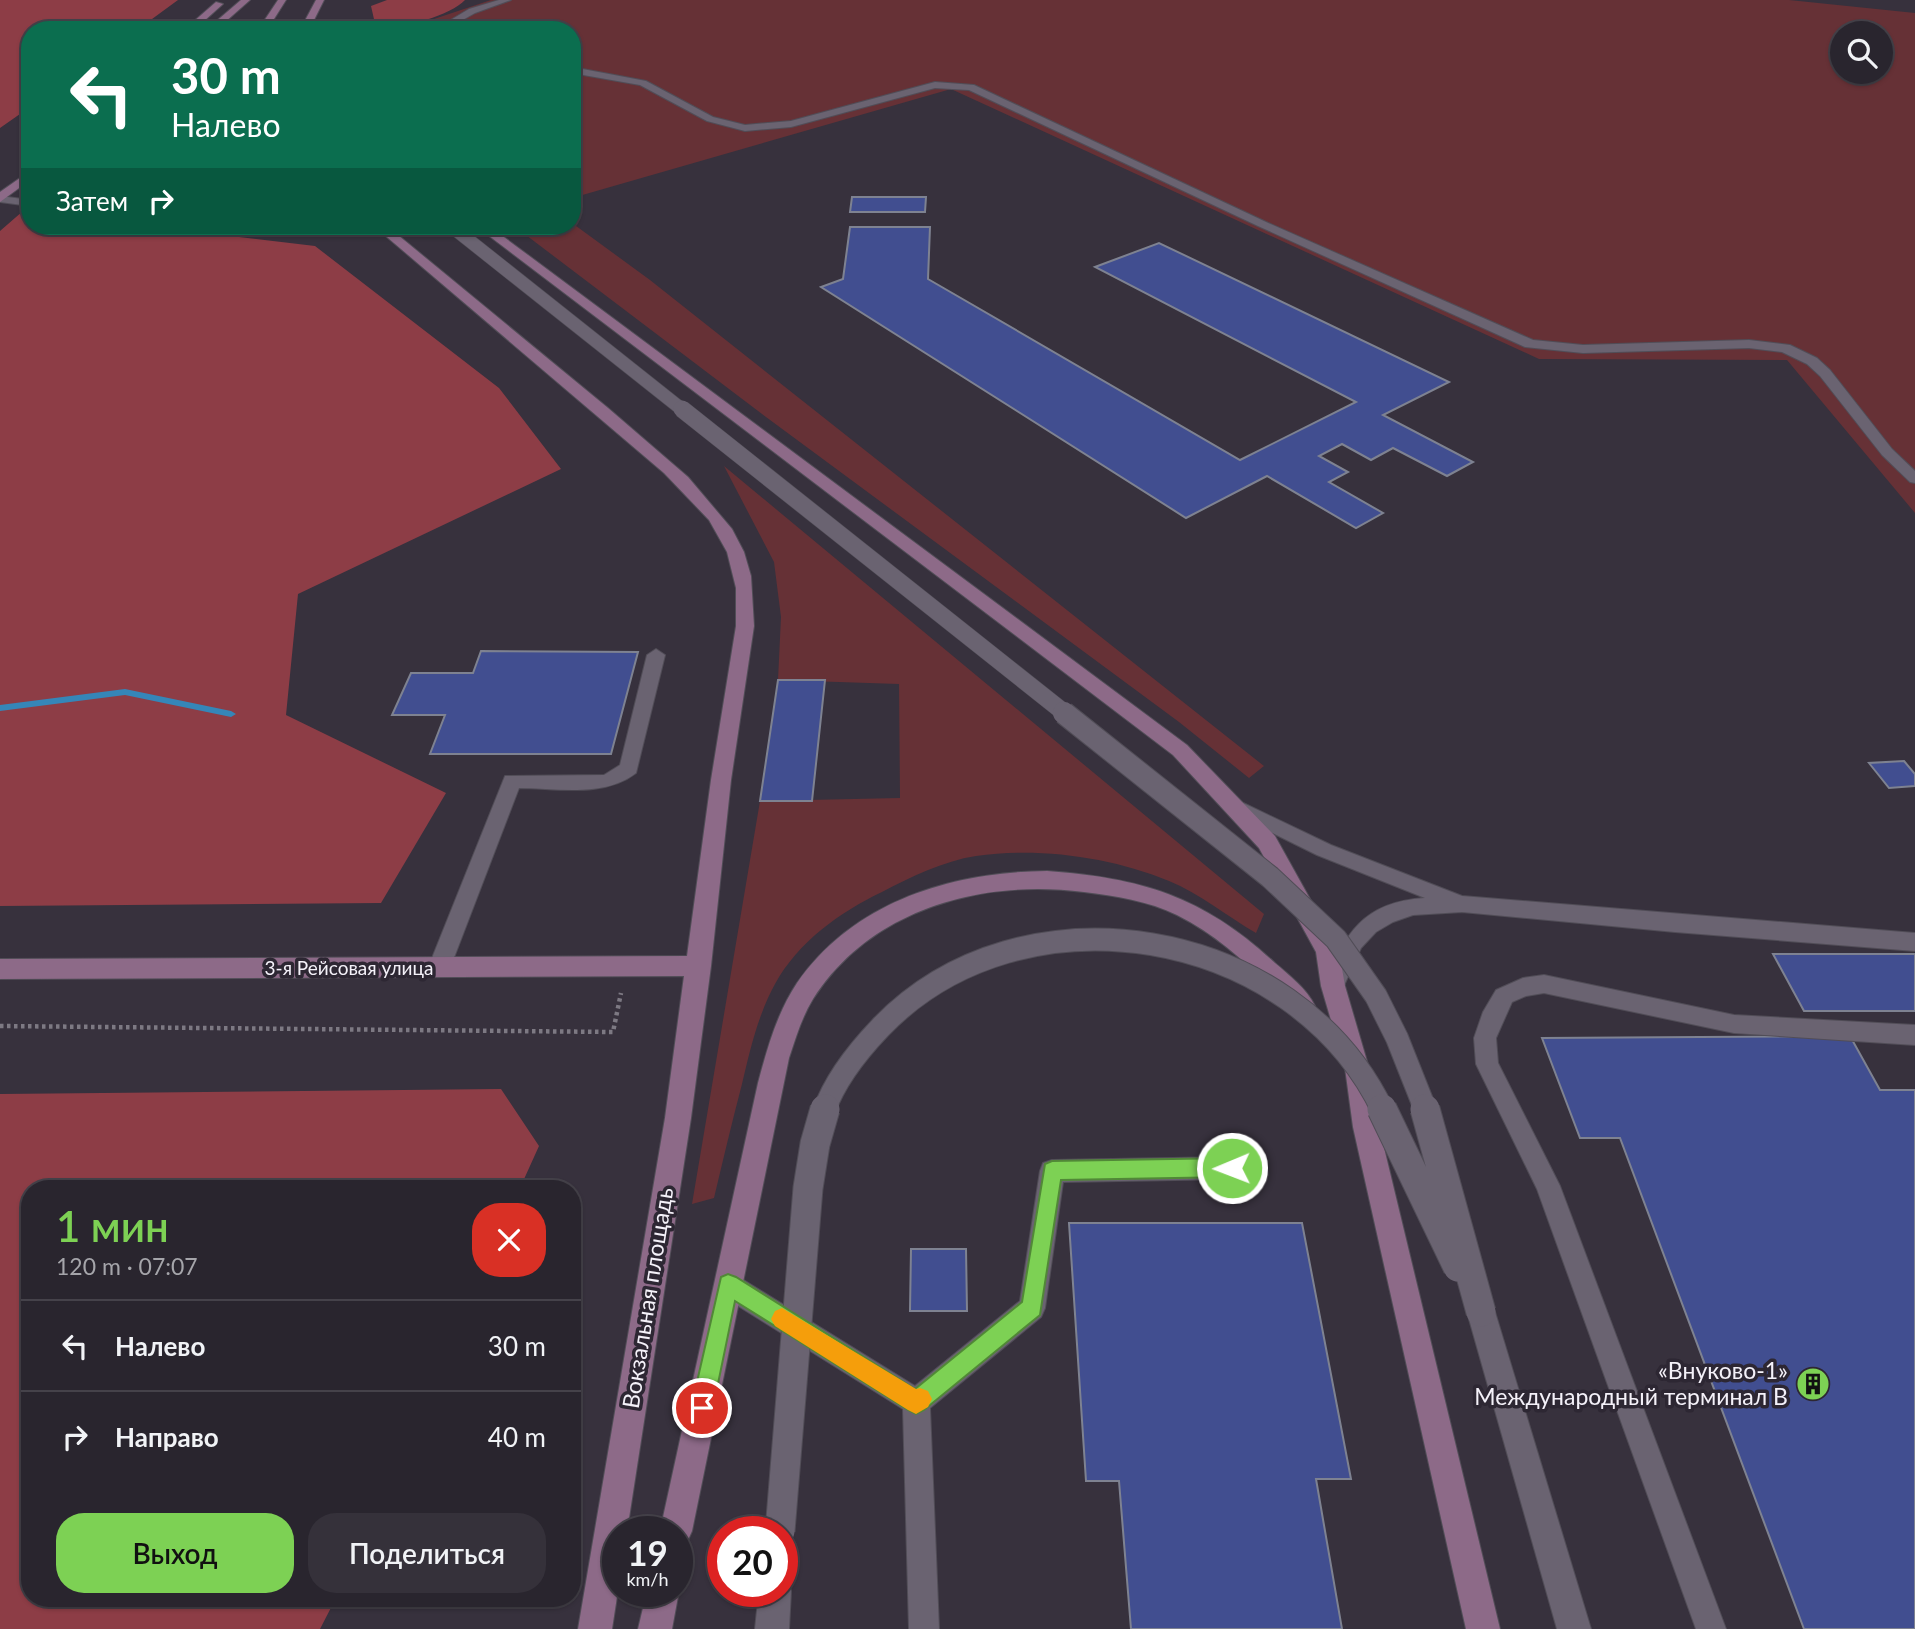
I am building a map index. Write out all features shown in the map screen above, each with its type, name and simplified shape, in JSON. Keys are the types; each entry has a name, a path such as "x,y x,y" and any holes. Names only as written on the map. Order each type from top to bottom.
{"main road":[{"path":"199,21 224,0"},
{"path":"221,21 246,0"},
{"path":"268,21 282,0"},
{"path":"309,21 320,0"},
{"path":"0,198 21,181"},
{"name":"Вокзальная площадь","path":"391,235 663,464 714,515 733,548 745,585 747,605 721,780 678,1118 595,1629"},
{"path":"494,235 1180,750 1237,807 1267,842 1327,951 1333,986 1357,1068 1366,1126 1483,1629"},
{"path":"679,1516 768,1097 789,1019 825,964 851,940 902,907 934,895 990,883 1034,880 1098,886 1171,902 1236,944 1289,989 1357,1068"},
{"name":"3-я Рейсовая улица","path":"0,969 699,966"},
{"path":"655,1629 660,1607"}],"street":[{"path":"462,235 1217,834 1313,916 1349,956 1382,1007 1408,1061 1427,1118 1574,1629"},
{"path":"781,1516 808,1187 824,1110 849,1062 868,1037 911,997 932,982 985,956 1042,942 1071,939 1137,941 1174,947 1221,963 1247,974 1289,1001 1345,1051 1376,1097 1481,1312"},
{"path":"772,1629 774,1607"}],"lane":[{"path":"454,21 472,11 507,0"},
{"path":"581,72 643,83 710,119 745,128 791,124 935,85 971,87 1262,224 1530,344 1583,349 1749,344 1771,345 1799,354 1825,373 1887,452 1915,479"},
{"path":"0,198 21,202"},
{"path":"439,968 512,781 604,782 615,779 629,768 656,655"},
{"path":"1237,807 1324,850 1462,904"},
{"path":"1333,986 1353,943 1369,926 1385,916 1413,907 1462,904 1675,924 1915,942"},
{"path":"1711,1629 1548,1186 1487,1064 1485,1038 1494,1012 1504,996 1523,988 1544,984 1734,1024 1915,1035"},
{"path":"916,1402 1032,1308 1052,1171 1232,1168"},
{"path":"728,1285 916,1402"},
{"path":"916,1402 924,1629"}],"path":[{"path":"0,1026 613,1032 627,965"}],"shaded area":[{"path":"0,0 178,0 149,21 21,21 21,113 0,128"},
{"path":"387,0 465,0 448,11 423,21 374,21 371,6"},
{"path":"491,0 1789,0 1915,13 1915,513 1787,360 1539,359 951,89 581,195 581,21 428,21"},
{"path":"21,213 21,235 222,235 315,246 499,388 561,469 298,594 286,715 446,793 381,903 0,906 0,231"},
{"path":"581,230 650,280 1264,766 1249,778 1179,722 766,417 526,235 581,235"},
{"path":"724,466 1264,914 1256,933 1169,881 1099,860 1049,854 1000,854 964,858 893,886 851,909 821,930 784,969 769,996 755,1033 714,1198 692,1204 760,801 900,798 899,684 778,680 781,617 774,562"},
{"path":"501,1089 539,1146 524,1180 21,1180 21,1607 331,1607 320,1629 0,1629 0,1094"}],"building":[{"path":"852,197 926,197 925,212 850,212"},
{"path":"850,227 930,227 928,279 1240,460 1356,402 1095,267 1159,243 1449,382 1383,415 1473,462 1447,476 1393,448 1371,460 1342,444 1319,456 1348,472 1329,482 1383,513 1356,528 1267,476 1186,518 821,287 843,279"},
{"path":"481,651 638,652 611,754 430,754 445,715 392,715 411,673 473,673"},
{"path":"778,680 825,680 812,801 760,801"},
{"path":"1904,761 1915,774 1915,786 1889,788 1869,763"},
{"path":"1773,954 1915,954 1915,1011 1804,1011"},
{"name":"«Внуково-1» Международный терминал B","path":"1850,1036 1880,1090 1915,1090 1915,1629 1804,1629 1620,1138 1580,1138 1542,1038"},
{"path":"1069,1223 1302,1223 1351,1479 1316,1479 1342,1629 1131,1629 1119,1481 1086,1481"},
{"path":"911,1249 966,1249 967,1311 910,1311"}],"waterway":[{"path":"0,708 125,692 231,714"}],"slow traffic":[{"path":"782,1319 916,1402 920,1399"}],"place":[{"name":"«Внуково-1» Международный терминал B","path":"1813,1384"}],"route":[{"path":"702,1408 728,1285 916,1402 1032,1308 1052,1171 1232,1168"}]}
